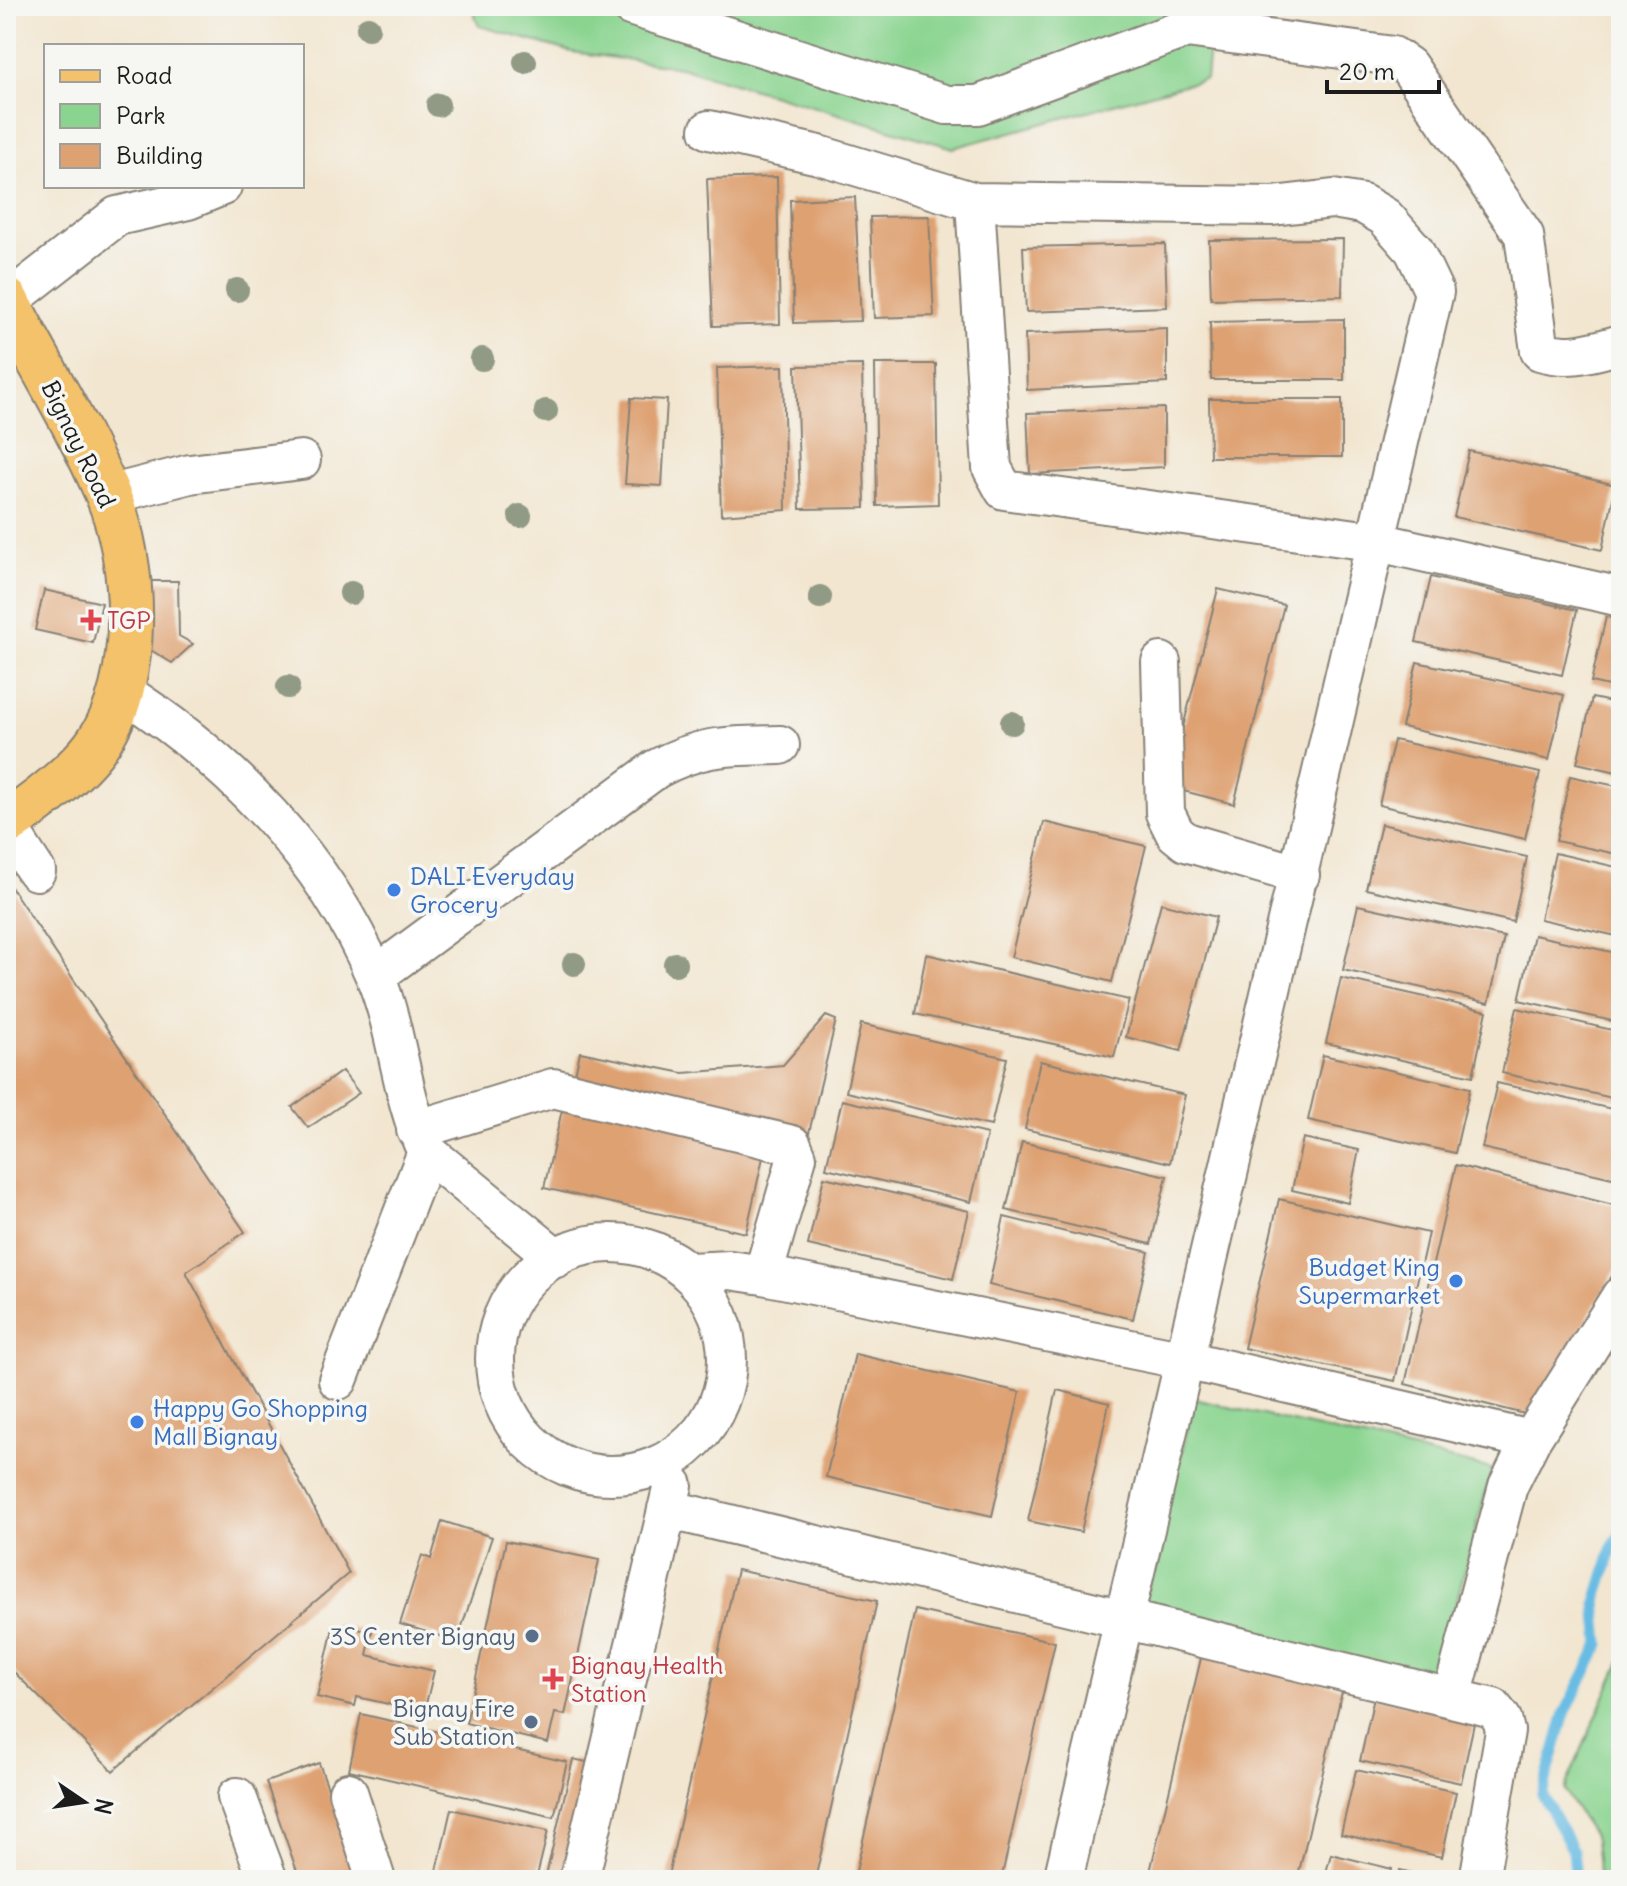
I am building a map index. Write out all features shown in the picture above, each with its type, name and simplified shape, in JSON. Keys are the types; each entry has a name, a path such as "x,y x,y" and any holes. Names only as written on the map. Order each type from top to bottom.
{"main road":[{"name":"Bignay Road","path":"7,301 108,495 130,577 123,692"},
{"path":"6,824 31,808 97,745 123,692"}],"street":[{"path":"630,6 947,105 962,106 978,105 1188,17 1393,56 1408,66 1524,235 1540,351 1555,356 1580,356 1621,344"},
{"path":"709,130 819,155 975,202 1273,206 1333,199 1363,204 1385,217 1414,250 1434,292 1063,1880"},
{"path":"7,301 117,216 188,200 217,188"},
{"path":"975,202 992,468 1004,490 1378,542 1621,597"},
{"path":"108,495 190,474 301,460"},
{"path":"1161,662 1165,813 1175,833 1186,842 1300,875"},
{"path":"123,692 175,725 251,794 321,877 375,976 422,1141 338,1380"},
{"path":"375,976 656,769 709,747 780,745"},
{"path":"6,824 36,871"},
{"path":"422,1141 553,1088 792,1145 797,1157 763,1275"},
{"path":"422,1141 556,1258"},
{"path":"616,1242 656,1250 690,1272 715,1304 727,1343 722,1387 712,1418 679,1455 658,1467 623,1476 586,1474 552,1461 523,1437 504,1406 495,1370 497,1333 513,1296 540,1266 577,1247 616,1242"},
{"path":"690,1272 730,1270 763,1275 1185,1360 1531,1440"},
{"path":"1452,1697 1508,1486 1531,1440 1621,1296"},
{"path":"579,1880 679,1455"},
{"path":"667,1509 1493,1708 1502,1719 1505,1731 1479,1880"},
{"path":"348,1792 376,1880"},
{"path":"237,1797 268,1880"}],"green space":[{"path":"471,6 1213,6 1206,79 953,148 680,67 572,52 479,26"},
{"path":"1195,1399 1492,1469 1436,1678 1142,1610"},
{"path":"1621,1660 1621,1880 1599,1880 1595,1839 1564,1790"}],"building":[{"path":"777,177 780,324 713,326 707,179"},
{"path":"855,197 861,321 794,323 790,200"},
{"path":"929,216 934,316 874,318 870,217"},
{"path":"1343,239 1342,296 1211,299 1209,240"},
{"path":"1165,244 1167,307 1026,312 1023,247"},
{"path":"1344,319 1344,380 1211,380 1210,322"},
{"path":"1167,328 1167,383 1027,390 1025,334"},
{"path":"875,364 936,364 938,504 877,506"},
{"path":"862,365 865,508 800,509 796,366"},
{"path":"783,366 786,510 721,515 717,368"},
{"path":"631,398 667,400 662,486 625,484"},
{"path":"1209,399 1342,399 1342,457 1210,457"},
{"path":"1164,408 1164,467 1030,474 1027,413"},
{"path":"1469,451 1616,485 1602,550 1454,517"},
{"path":"1431,577 1577,610 1562,675 1416,642"},
{"path":"140,581 178,581 179,636 193,644 172,663 141,644"},
{"path":"1218,589 1284,605 1234,804 1168,787"},
{"path":"44,590 102,603 93,643 35,630"},
{"path":"1606,617 1621,620 1621,689 1591,682"},
{"path":"1417,662 1564,695 1549,760 1402,727"},
{"path":"1592,698 1621,704 1621,773 1577,763"},
{"path":"1394,740 1540,773 1525,839 1379,805"},
{"path":"1570,776 1621,787 1621,855 1556,841"},
{"path":"1044,822 1146,846 1112,982 1011,957"},
{"path":"1381,824 1527,857 1513,922 1366,889"},
{"path":"1555,853 1621,868 1621,937 1540,919"},
{"name":"Happy Go Shopping Mall Bignay","path":"6,880 245,1232 186,1272 349,1573 113,1771 6,1664"},
{"path":"1161,903 1216,917 1181,1051 1126,1037"},
{"path":"1358,905 1504,937 1489,1003 1343,970"},
{"path":"1534,935 1621,954 1621,1023 1519,1000"},
{"path":"926,954 1129,1000 1114,1057 915,1014"},
{"path":"1341,978 1487,1011 1473,1076 1326,1043"},
{"path":"1517,1008 1621,1032 1621,1100 1502,1073"},
{"path":"826,1016 836,1020 807,1141 572,1088 580,1052 683,1073 783,1065"},
{"path":"861,1024 1007,1058 991,1126 846,1092"},
{"path":"1323,1055 1470,1088 1455,1153 1308,1120"},
{"path":"1040,1061 1185,1095 1170,1163 1025,1129"},
{"path":"342,1071 359,1093 308,1128 292,1107"},
{"path":"1497,1083 1621,1111 1621,1180 1482,1148"},
{"path":"565,1097 766,1144 746,1233 544,1188"},
{"path":"842,1100 987,1134 971,1202 826,1168"},
{"path":"1303,1138 1359,1150 1348,1203 1292,1190"},
{"path":"1022,1142 1167,1176 1151,1244 1006,1210"},
{"path":"1456,1165 1621,1207 1621,1261 1529,1415 1405,1384"},
{"path":"824,1177 969,1211 953,1279 808,1245"},
{"path":"1279,1199 1428,1233 1395,1381 1244,1348"},
{"path":"1004,1217 1149,1252 1133,1319 989,1285"},
{"path":"855,1354 1020,1392 992,1516 826,1477"},
{"path":"1057,1390 1109,1403 1081,1532 1028,1521"},
{"path":"442,1521 492,1537 457,1641 400,1624 422,1555 431,1559"},
{"path":"506,1541 599,1560 565,1715 555,1713 548,1743 466,1723"},
{"path":"737,1570 877,1601 815,1880 667,1880"},
{"path":"915,1610 1055,1642 1001,1880 854,1880"},
{"path":"334,1624 372,1632 367,1655 434,1671 424,1712 357,1697 355,1706 317,1697"},
{"path":"1202,1654 1343,1688 1297,1880 1148,1880"},
{"path":"1374,1697 1475,1719 1461,1783 1360,1761"},
{"path":"361,1714 567,1762 554,1817 349,1770"},
{"path":"573,1759 596,1764 568,1880 545,1880"},
{"path":"319,1763 361,1880 300,1880 266,1782"},
{"path":"1356,1770 1456,1792 1442,1857 1341,1834"},
{"path":"451,1809 548,1831 536,1880 435,1880"},
{"path":"1331,1854 1392,1869 1389,1880 1324,1880"},
{"path":"1400,1870 1437,1879 1437,1880 1398,1880"}],"waterway":[{"path":"1576,1880 1573,1851 1542,1794 1565,1713 1600,1644 1596,1602 1614,1543 1621,1533"}],"place":[{"name":"TGP","path":"91,620"},
{"name":"DALI Everyday Grocery","path":"394,890"},
{"name":"Budget King Supermarket","path":"1456,1281"},
{"name":"Happy Go Shopping Mall Bignay","path":"137,1422"},
{"name":"3S Center Bignay","path":"532,1636"},
{"name":"Bignay Health Station","path":"553,1679"},
{"name":"Bignay Fire Sub Station","path":"531,1722"}]}
